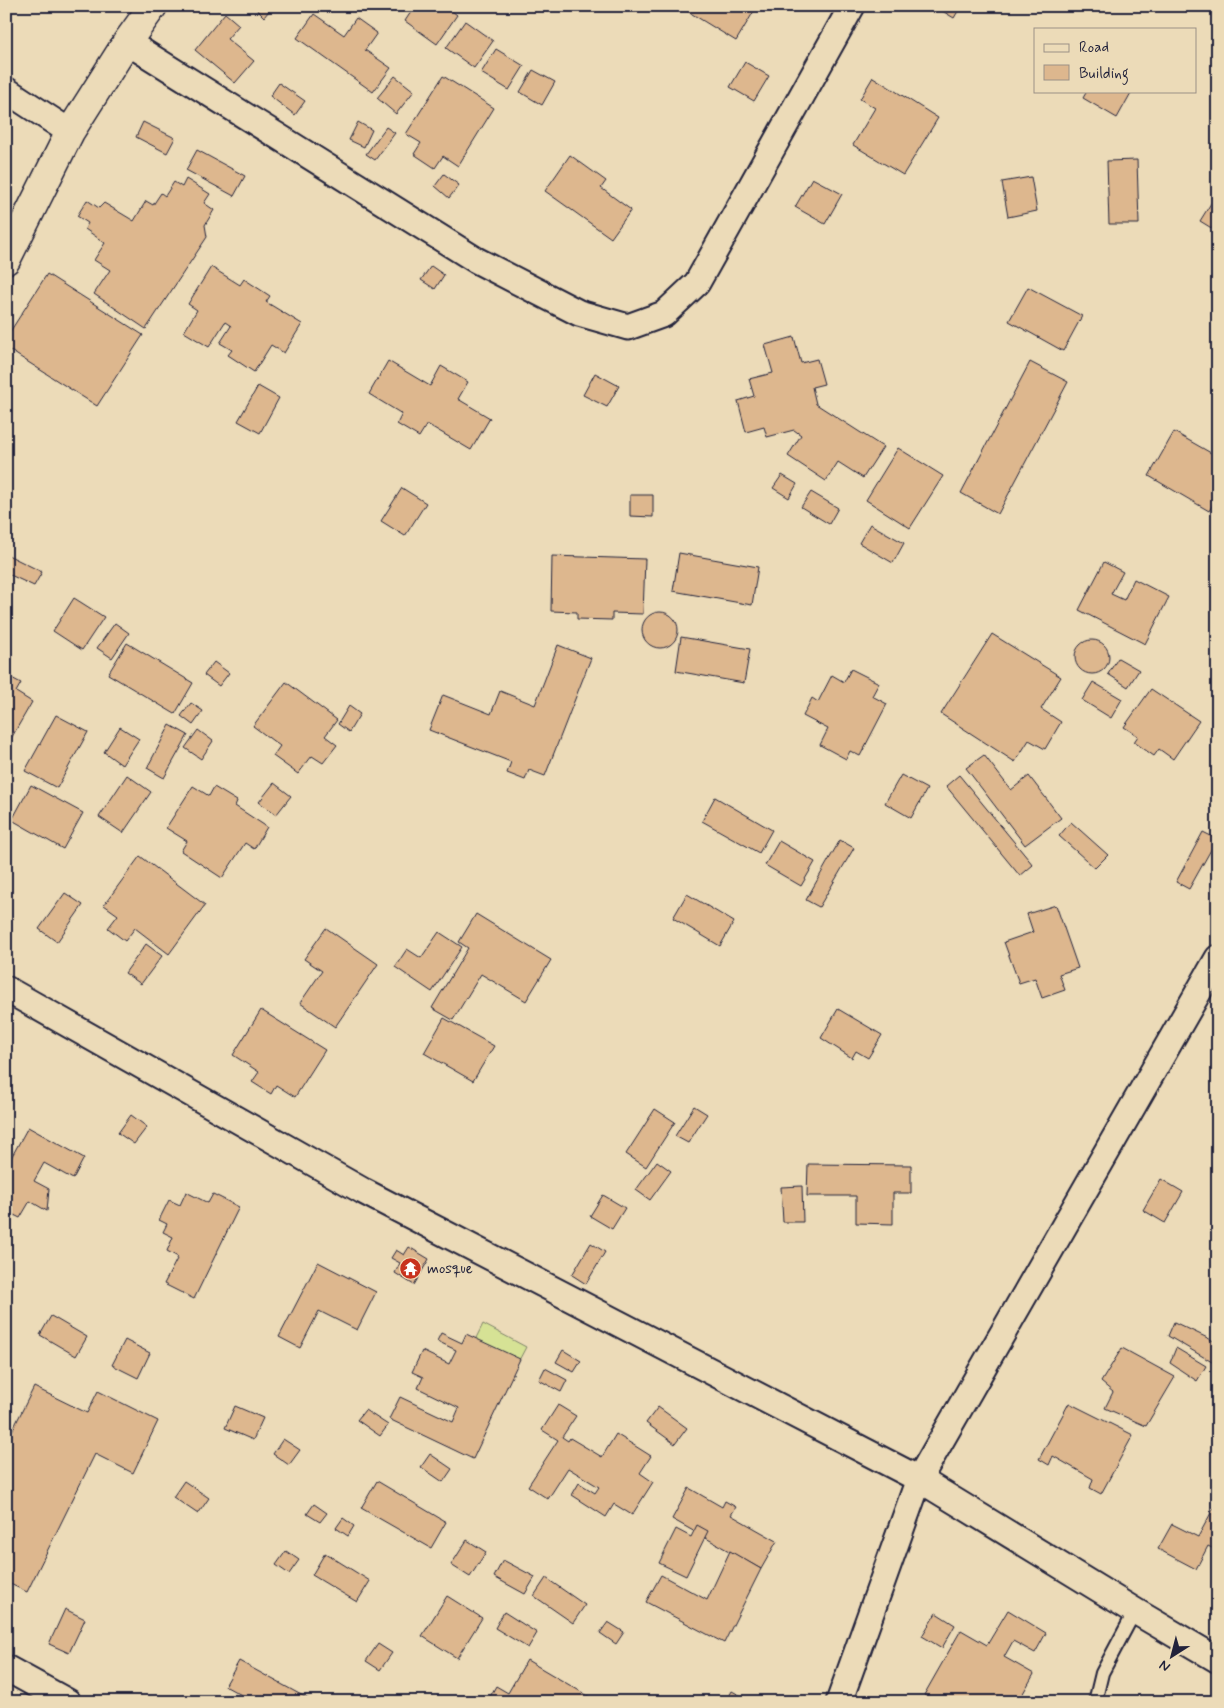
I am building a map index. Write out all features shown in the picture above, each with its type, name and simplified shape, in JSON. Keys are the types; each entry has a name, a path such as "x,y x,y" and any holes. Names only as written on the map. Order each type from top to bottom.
{"main road":[{"path":"6,260 70,132 126,42 153,6"}],"street":[{"path":"126,42 476,260 579,313 628,327 664,314 698,283 852,6"},
{"path":"6,90 70,132"},
{"path":"839,1702 919,1479 1218,958"},
{"path":"6,989 363,1191 919,1479 1218,1660"},
{"path":"6,1668 68,1702"}],"lane":[{"path":"1095,1702 1102,1672 1135,1611"}],"green space":[{"path":"483,1324 526,1347 516,1366 473,1344"}],"building":[{"path":"253,6 273,6 264,17"},
{"path":"415,6 446,6 457,15 437,44 405,21"},
{"path":"679,6 757,6 736,41"},
{"path":"934,6 961,6 954,18"},
{"path":"225,13 239,25 227,39 254,61 235,83 195,50"},
{"path":"314,14 344,35 356,18 377,33 365,50 391,68 373,92 297,38"},
{"path":"465,21 493,41 474,68 446,48"},
{"path":"496,49 524,66 509,90 481,73"},
{"path":"745,62 769,76 754,101 730,87"},
{"path":"533,70 555,82 542,105 520,92"},
{"path":"395,76 414,91 396,114 377,98"},
{"path":"443,76 494,108 458,166 443,156 435,168 414,154 421,143 406,134"},
{"path":"873,77 938,118 903,175 853,145 875,108 860,99"},
{"path":"279,83 305,101 295,115 270,96"},
{"path":"1086,92 1131,92 1117,118 1083,98"},
{"path":"143,122 175,138 167,153 136,137"},
{"path":"358,122 372,130 364,147 349,140"},
{"path":"386,127 395,133 375,160 366,154"},
{"path":"197,150 245,176 234,196 186,170"},
{"path":"570,155 606,181 601,188 631,210 611,238 545,191"},
{"path":"1137,160 1139,224 1109,224 1107,161"},
{"path":"444,174 459,185 449,198 435,186"},
{"path":"1031,177 1037,211 1008,217 1002,182"},
{"path":"812,178 842,194 825,224 795,207"},
{"path":"186,179 210,194 204,203 214,210 205,225 207,237 146,329 94,294 110,270 94,260 105,243 85,229 88,223 77,216 87,200 99,208 104,203 134,221 146,201 153,205 161,193 165,196 174,182 182,187"},
{"path":"1218,192 1218,232 1200,221"},
{"path":"431,266 444,275 435,289 421,280"},
{"path":"211,267 240,285 244,279 270,296 266,302 302,324 284,353 271,345 254,372 228,355 232,350 220,343 231,326 225,322 209,347 184,332 197,310 188,304"},
{"path":"47,274 143,335 97,406 6,348 6,338"},
{"path":"1028,287 1082,316 1063,351 1009,321"},
{"path":"794,337 801,363 817,359 824,384 812,387 816,404 883,447 863,478 838,462 826,481 788,456 801,435 794,430 767,437 764,427 746,432 738,401 754,396 749,379 773,373 765,345"},
{"path":"388,361 430,386 441,366 468,382 458,399 490,418 471,450 427,424 419,437 397,424 402,414 369,394"},
{"path":"1030,362 1068,382 998,514 961,493"},
{"path":"595,373 619,386 607,407 583,395"},
{"path":"258,386 279,398 260,433 238,421"},
{"path":"1174,432 1218,457 1218,496 1209,511 1149,476"},
{"path":"898,448 943,476 910,528 866,500"},
{"path":"782,475 797,484 789,498 773,488"},
{"path":"402,488 426,503 405,536 381,521"},
{"path":"811,492 838,508 829,524 801,507"},
{"path":"630,495 653,495 653,517 630,516"},
{"path":"870,524 904,543 893,563 859,543"},
{"path":"679,553 758,567 752,605 673,591"},
{"path":"6,554 42,572 34,586 6,573"},
{"path":"552,556 645,559 643,614 612,613 612,620 577,619 577,612 551,611"},
{"path":"1104,562 1123,572 1111,594 1124,600 1134,579 1169,597 1145,644 1079,610"},
{"path":"74,598 104,617 82,650 53,631"},
{"path":"660,612 667,613 673,617 677,623 677,637 673,643 667,647 660,648 653,647 647,643 643,637 642,630 643,623 647,617 653,613"},
{"path":"115,623 129,633 112,658 97,648"},
{"path":"992,634 1061,677 1041,709 1061,722 1045,749 1029,740 1015,762 941,714"},
{"path":"681,637 750,649 744,683 676,671"},
{"path":"1092,640 1099,641 1104,645 1108,650 1108,664 1104,669 1099,673 1092,674 1085,673 1080,669 1076,664 1075,657 1076,650 1080,645 1085,641"},
{"path":"127,643 193,683 175,714 108,674"},
{"path":"558,645 591,658 545,776 529,770 525,780 507,773 511,762 429,730 443,695 491,714 500,691 535,705"},
{"path":"1118,658 1139,670 1128,687 1108,674"},
{"path":"214,662 229,673 219,686 204,675"},
{"path":"851,669 879,683 872,696 887,704 860,756 850,751 846,759 820,745 828,729 803,716 812,698 818,702 832,675 844,682"},
{"path":"6,675 21,683 16,692 32,702 9,742 6,741"},
{"path":"286,682 337,720 325,736 337,745 323,763 312,756 298,774 273,756 280,746 253,726"},
{"path":"1093,682 1122,699 1111,718 1082,700"},
{"path":"1151,689 1199,721 1173,759 1159,749 1154,756 1134,742 1138,736 1124,727"},
{"path":"191,703 203,711 193,725 181,716"},
{"path":"349,706 360,714 349,732 338,724"},
{"path":"56,715 88,732 57,788 25,771"},
{"path":"170,725 188,735 164,778 147,768"},
{"path":"120,727 139,739 122,765 104,752"},
{"path":"198,730 213,741 201,759 185,748"},
{"path":"984,755 1011,790 1029,776 1061,818 1025,845 966,768"},
{"path":"127,775 151,792 123,833 99,817"},
{"path":"901,775 927,789 911,818 885,803"},
{"path":"959,775 1033,865 1020,876 946,786"},
{"path":"274,783 291,796 276,815 259,802"},
{"path":"31,785 83,813 63,849 12,820"},
{"path":"193,786 209,796 214,787 237,801 235,806 267,827 254,849 245,843 222,878 181,851 187,841 166,828"},
{"path":"715,797 772,830 759,853 702,821"},
{"path":"1071,822 1108,855 1095,868 1059,836"},
{"path":"1203,832 1217,839 1189,889 1176,882"},
{"path":"840,840 854,848 819,907 806,900"},
{"path":"779,841 815,862 801,886 765,865"},
{"path":"140,856 205,905 169,954 135,928 125,941 108,928 118,915 104,905"},
{"path":"65,893 83,905 57,942 39,929"},
{"path":"687,894 734,922 720,946 673,918"},
{"path":"1056,905 1078,968 1059,974 1065,990 1042,998 1035,978 1019,983 1004,942 1033,932 1027,914"},
{"path":"476,914 551,960 526,1001 481,974 453,1020 432,1008 468,948 459,942"},
{"path":"326,928 378,964 335,1027 300,1003 322,971 304,959"},
{"path":"439,932 462,947 432,992 395,967 407,949 421,958"},
{"path":"146,944 162,956 141,984 125,973"},
{"path":"838,1009 882,1035 868,1058 856,1051 852,1058 821,1038"},
{"path":"261,1010 325,1050 295,1097 276,1085 271,1094 252,1082 259,1072 233,1055"},
{"path":"444,1018 494,1046 473,1081 424,1053"},
{"path":"694,1106 707,1114 688,1143 675,1136"},
{"path":"655,1109 675,1122 646,1167 626,1154"},
{"path":"131,1115 147,1127 134,1144 118,1133"},
{"path":"28,1127 84,1158 73,1179 44,1163 34,1181 49,1189 47,1211 30,1201 20,1218 6,1211 6,1167"},
{"path":"657,1161 671,1171 650,1200 636,1190"},
{"path":"808,1164 911,1165 911,1193 893,1193 893,1224 856,1223 856,1196 807,1196"},
{"path":"1161,1179 1183,1192 1165,1223 1143,1210"},
{"path":"802,1186 803,1222 783,1222 781,1187"},
{"path":"186,1192 208,1203 213,1194 239,1207 194,1299 164,1284 178,1257 167,1251 173,1237 163,1232 167,1224 159,1220 169,1200 180,1205"},
{"path":"603,1195 625,1208 612,1229 590,1216"},
{"path":"591,1243 605,1252 586,1284 572,1275"},
{"name":"mosque","path":"409,1247 429,1259 414,1285 395,1273 400,1263 391,1258 396,1250 404,1255"},
{"path":"318,1262 376,1292 357,1330 319,1311 300,1348 279,1337"},
{"path":"51,1316 87,1337 76,1356 40,1335"},
{"path":"1174,1322 1218,1343 1217,1365 1168,1336"},
{"path":"441,1333 462,1343 466,1334 520,1359 473,1459 389,1419 400,1397 453,1422 459,1408 418,1388 423,1377 412,1372 422,1351 449,1364 456,1350 437,1341"},
{"path":"125,1340 150,1353 138,1378 112,1365"},
{"path":"1122,1348 1175,1377 1146,1426 1105,1408 1113,1392 1101,1382"},
{"path":"1176,1348 1206,1366 1197,1381 1170,1363"},
{"path":"563,1350 581,1361 574,1372 556,1362"},
{"path":"545,1368 567,1380 561,1392 539,1380"},
{"path":"34,1387 87,1413 98,1391 158,1421 133,1473 95,1454 27,1592 6,1582 6,1443"},
{"path":"1069,1403 1133,1435 1101,1494 1090,1488 1093,1479 1053,1456 1049,1465 1039,1459"},
{"path":"558,1405 576,1416 562,1437 568,1441 570,1438 602,1457 616,1434 651,1456 640,1473 653,1482 632,1515 614,1504 606,1517 572,1495 579,1483 595,1493 599,1487 568,1468 548,1499 528,1486 558,1440 542,1430"},
{"path":"235,1406 263,1418 253,1440 225,1428"},
{"path":"658,1407 687,1428 675,1444 646,1423"},
{"path":"365,1410 388,1425 380,1436 357,1420"},
{"path":"283,1439 300,1450 289,1465 273,1454"},
{"path":"430,1454 452,1469 443,1482 421,1467"},
{"path":"184,1481 209,1498 198,1514 173,1497"},
{"path":"377,1481 446,1522 431,1548 361,1508"},
{"path":"689,1488 722,1507 725,1501 736,1507 731,1515 777,1541 761,1569 672,1519"},
{"path":"1218,1500 1218,1551 1208,1546 1196,1569 1158,1549 1172,1524 1198,1537"},
{"path":"314,1504 327,1513 320,1522 307,1514"},
{"path":"343,1518 354,1526 348,1536 336,1528"},
{"path":"697,1525 708,1531 686,1576 659,1563 676,1529 691,1537"},
{"path":"467,1540 486,1552 470,1577 451,1565"},
{"path":"286,1551 299,1560 289,1574 276,1565"},
{"path":"730,1551 761,1569 724,1643 646,1602 661,1575 707,1600"},
{"path":"325,1553 370,1581 357,1602 312,1575"},
{"path":"503,1560 535,1577 525,1594 494,1577"},
{"path":"546,1578 585,1605 573,1623 534,1596"},
{"path":"447,1596 482,1618 457,1658 422,1636"},
{"path":"65,1609 85,1619 69,1653 49,1644"},
{"path":"1008,1610 1046,1633 1035,1653 1013,1641 1004,1657 1034,1674 1018,1702 935,1702 924,1695 961,1630 987,1645"},
{"path":"504,1612 537,1633 528,1648 495,1628"},
{"path":"936,1613 955,1625 942,1648 922,1636"},
{"path":"608,1622 624,1632 616,1644 600,1633"},
{"path":"378,1644 392,1653 380,1670 366,1661"},
{"path":"527,1660 595,1700 594,1702 487,1702 496,1686 508,1693"},
{"path":"239,1661 314,1702 243,1702 245,1697 225,1686"},
{"path":"732,1691 752,1702 726,1702"}],"place":[{"name":"mosque","path":"411,1268"}]}
